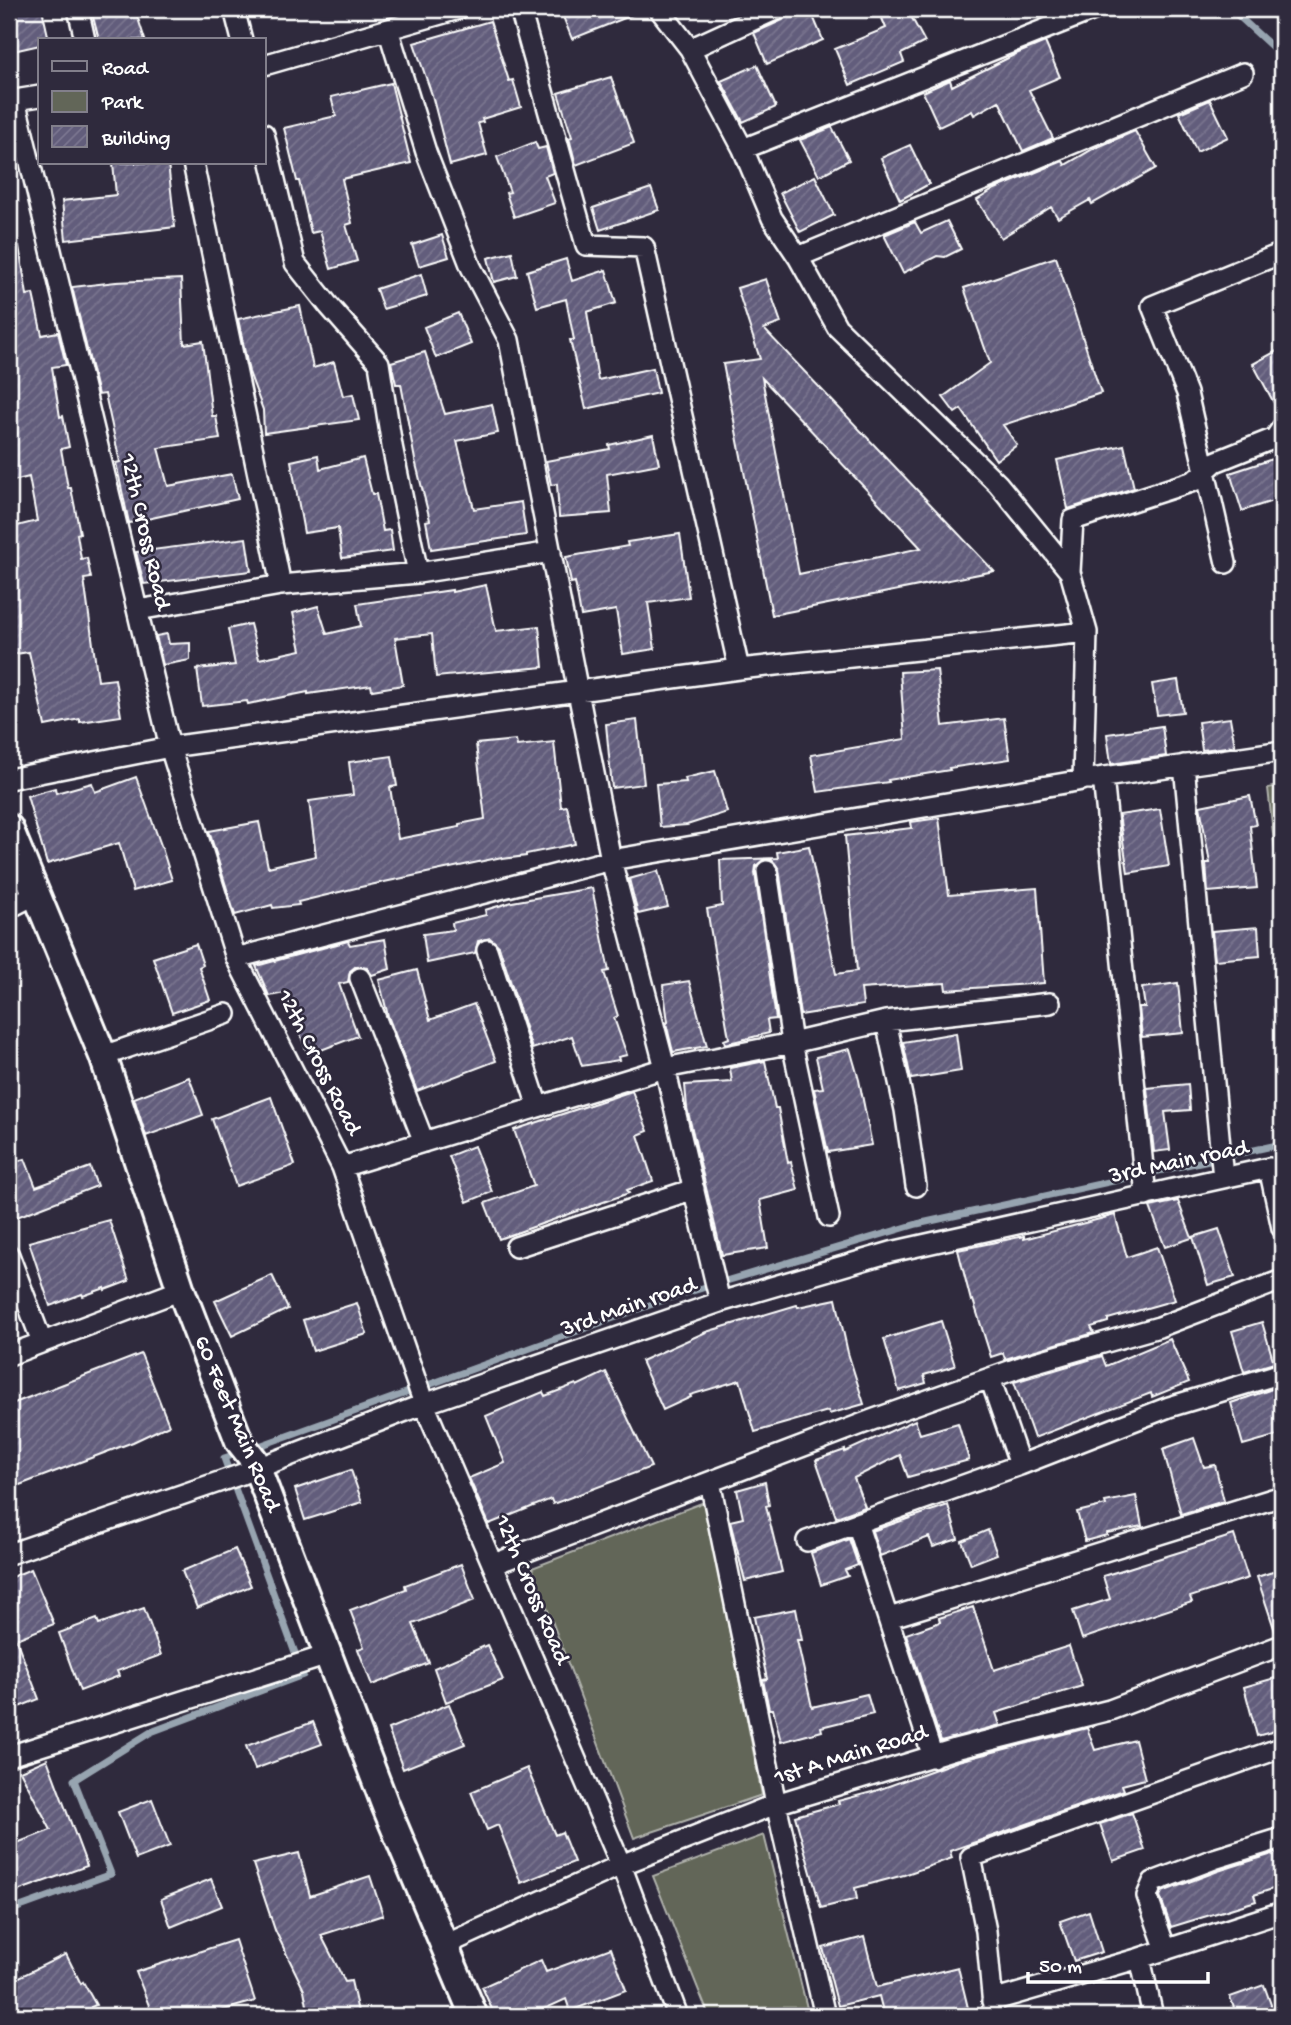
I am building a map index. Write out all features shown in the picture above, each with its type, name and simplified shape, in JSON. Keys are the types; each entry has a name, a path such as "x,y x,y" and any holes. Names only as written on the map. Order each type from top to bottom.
{"street":[{"path":"78,9 85,38"},
{"path":"234,9 241,38"},
{"path":"266,64 438,12 458,9"},
{"path":"520,9 586,245 644,247 739,669"},
{"path":"659,9 690,49 743,149 772,218 798,257 837,327 998,484 1070,572"},
{"path":"690,49 777,9"},
{"path":"743,149 1096,9"},
{"path":"388,29 426,152 471,267 509,340 611,860 665,1068 719,1299"},
{"path":"798,257 1243,73"},
{"name":"12th Cross Road","path":"38,96 15,100 170,747 236,958 342,1167 424,1404 621,1865 678,2016"},
{"path":"266,142 295,264 379,363 392,446 418,573"},
{"path":"193,164 281,585"},
{"path":"1226,562 1187,393 1152,306 1282,253"},
{"path":"1083,780 1087,632 1070,572 1073,520 1194,481 1215,462 1275,438 1282,428"},
{"path":"138,610 281,585 418,573 551,552"},
{"path":"9,779 170,747 739,669 1087,632"},
{"path":"236,958 611,860 1083,780 1282,751"},
{"path":"1184,765 1223,1178"},
{"path":"1103,777 1146,1196"},
{"name":"60 Feet Main Road","path":"9,828 103,1056 181,1290 248,1461 319,1658 386,1807 474,2016"},
{"path":"767,870 792,1043 830,1217"},
{"path":"9,908 36,894"},
{"path":"486,950 538,1107"},
{"path":"360,978 424,1142"},
{"path":"342,1167 665,1068 886,1021 1050,1003"},
{"path":"103,1056 226,1014"},
{"path":"886,1021 905,1110 916,1186"},
{"path":"1276,1169 1282,1228"},
{"name":"3rd Main road","path":"9,1554 220,1482 248,1461 424,1404 719,1299 891,1252 1223,1178 1276,1169"},
{"path":"516,1247 694,1189"},
{"path":"9,1255 42,1342"},
{"path":"494,1564 990,1378 1158,1327 1282,1280"},
{"path":"9,1355 181,1290"},
{"path":"807,1541 1020,1465 1169,1407 1282,1373"},
{"path":"990,1378 1020,1465"},
{"path":"710,1482 776,1804 825,2016"},
{"path":"889,1618 1282,1496"},
{"path":"857,1523 933,1756"},
{"name":"1st A Main Road","path":"445,1945 621,1865 776,1804 933,1756 1110,1710 1282,1645"},
{"path":"9,1756 319,1658"},
{"path":"1275,1749 971,1857 986,1931 993,2008 1282,1912"},
{"path":"1166,1950 1147,1896 1153,1882 1282,1838"},
{"path":"1140,1958 1153,2016"}],"green space":[{"path":"1282,785 1282,914 1268,788"},
{"path":"704,1502 762,1795 634,1838 532,1568"},
{"path":"764,1835 809,2016 709,2016 653,1876"}],"building":[{"path":"9,9 42,9 49,38 38,38 38,45 9,52"},
{"path":"91,9 135,9 144,38 98,38"},
{"path":"560,9 645,9 645,10 572,39"},
{"path":"792,9 810,9 823,40 767,64 754,33 783,20"},
{"path":"878,9 907,9 925,42 901,54 904,62 850,85 835,49 886,28"},
{"path":"490,21 509,81 513,80 521,107 482,119 483,122 478,123 487,155 450,165 432,95 414,43"},
{"path":"1045,42 1060,77 1029,90 1053,138 1023,151 999,101 974,115 972,111 939,127 923,92 950,80 952,86"},
{"path":"757,65 776,107 743,122 721,81"},
{"path":"611,77 634,143 576,165 569,138 572,137 558,93"},
{"path":"391,83 411,163 342,179 352,223 346,225 357,261 331,269 320,231 311,233 284,128 336,116 331,97"},
{"path":"1210,100 1228,137 1197,152 1179,113"},
{"path":"832,127 849,160 819,176 800,140"},
{"path":"1135,131 1156,168 1092,204 1090,200 1058,218 1051,207 1001,238 977,200 995,189 1063,161 1065,165 1093,149"},
{"path":"535,142 538,149 546,147 553,173 545,176 555,203 514,217 506,193 510,192 497,157"},
{"path":"910,145 929,184 900,200 881,158"},
{"path":"113,164 168,164 175,227 66,240 62,201 116,195"},
{"path":"815,176 834,215 800,232 780,193"},
{"path":"651,188 659,210 600,230 593,208"},
{"path":"947,221 961,249 945,257 937,256 903,273 884,235 915,222 921,233"},
{"path":"442,235 449,257 419,266 412,245"},
{"path":"19,246 27,295 33,294 42,335 58,332 66,365 52,367 60,417 63,416 69,447 61,449 80,533 77,534 81,559 87,558 91,578 84,579 98,681 115,679 121,716 80,722 80,719 45,726 29,652 9,655 9,528 37,521 29,477 9,482 9,436 17,434 9,395 9,247"},
{"path":"512,252 517,276 494,282 488,258"},
{"path":"1056,257 1101,393 1003,425 1017,445 996,460 961,409 955,413 943,397 990,363 964,288"},
{"path":"566,259 572,281 606,270 616,303 587,312 598,380 653,368 658,393 586,409 570,340 574,340 566,299 537,307 527,271"},
{"path":"421,274 427,296 383,309 376,289"},
{"path":"181,279 184,344 203,341 212,416 216,416 220,439 158,448 168,486 232,474 238,499 129,523 116,463 120,462 105,394 98,395 72,287"},
{"path":"766,279 781,323 764,329 994,571 772,615 723,364 760,359 737,288","holes":["762,378 921,548 799,574"]},
{"path":"300,306 313,368 334,362 343,396 353,394 359,420 264,433 263,410 249,372 238,319"},
{"path":"458,313 471,344 436,358 424,327"},
{"path":"1282,348 1282,416 1281,416 1253,364"},
{"path":"425,352 445,414 492,404 498,433 457,441 474,509 521,502 526,535 431,549 426,521 430,520 415,460 401,384 396,384 391,362"},
{"path":"653,435 659,464 607,474 611,513 559,517 557,484 551,485 546,461 610,449 609,445"},
{"path":"1124,445 1134,488 1068,509 1057,460"},
{"path":"318,455 320,469 363,458 372,494 376,494 383,531 390,530 393,551 342,558 338,528 304,533 291,461"},
{"path":"1282,456 1282,498 1242,511 1230,473"},
{"path":"680,534 689,597 648,603 655,649 623,654 616,610 581,616 575,582 571,583 566,557 628,546 627,542"},
{"path":"246,538 251,571 144,584 136,552"},
{"path":"486,585 496,631 539,626 543,667 436,677 432,634 395,638 403,685 372,690 371,685 308,692 248,704 247,701 202,706 197,669 235,665 228,629 250,624 259,659 301,650 293,613 318,606 327,634 361,626 357,604"},
{"path":"167,634 169,644 190,643 190,660 163,665 156,636"},
{"path":"937,670 943,726 1004,718 1010,759 949,768 950,770 888,780 889,782 818,792 811,755 905,739 900,672"},
{"path":"1178,680 1183,712 1157,715 1152,684"},
{"path":"1230,718 1235,746 1202,750 1198,722"},
{"path":"637,720 644,784 612,788 606,724"},
{"path":"1162,726 1166,756 1111,764 1107,734"},
{"path":"516,740 517,746 554,742 561,807 567,806 575,844 526,856 502,857 356,888 298,902 299,905 273,908 272,905 235,915 209,831 259,822 268,867 316,856 309,801 353,795 349,762 392,756 397,786 390,787 398,839 459,827 459,824 485,819 476,744"},
{"path":"715,771 727,812 687,825 660,827 656,784 686,782 685,778"},
{"path":"136,777 172,880 133,891 119,843 47,864 27,796 55,788 56,793 92,783 95,792"},
{"path":"1250,796 1256,825 1250,826 1257,888 1208,892 1206,863 1210,863 1200,806"},
{"path":"1160,809 1169,866 1128,873 1119,815"},
{"path":"939,818 949,895 1037,888 1044,983 946,990 945,983 861,989 863,1005 800,1015 779,869 772,860 765,859 756,866 755,873 776,1019 767,1020 769,1033 725,1044 724,1040 729,1038 707,909 722,906 720,860 778,858 777,852 809,846 836,974 857,971 845,836 912,828 911,822"},
{"path":"658,871 668,907 638,914 629,879"},
{"path":"592,888 609,971 604,972 618,1016 614,1018 627,1055 618,1057 619,1060 582,1066 572,1036 532,1049 499,946 490,938 478,941 475,953 427,963 423,934 453,930 452,923 486,915 485,910 512,902"},
{"path":"1258,927 1260,956 1215,960 1212,931"},
{"path":"385,939 390,969 372,975 367,968 356,966 350,971 348,982 339,984 358,1036 308,1055 285,993 269,996 256,966 348,941 350,945"},
{"path":"196,944 203,965 199,967 210,1000 172,1013 153,958"},
{"path":"417,970 430,1020 474,1004 496,1061 417,1091 388,1016 379,980"},
{"path":"689,981 707,1046 673,1052 666,1023 663,985"},
{"path":"1178,983 1183,1033 1142,1037 1139,1007 1145,1007 1142,988"},
{"path":"956,1033 961,1071 911,1079 903,1042"},
{"path":"850,1049 872,1145 828,1152 814,1089 823,1088 816,1057"},
{"path":"765,1061 775,1108 778,1108 788,1163 791,1162 798,1190 760,1200 768,1248 722,1255 687,1108 685,1085 732,1082 730,1068"},
{"path":"189,1077 203,1115 146,1136 134,1098"},
{"path":"1188,1084 1190,1110 1165,1112 1170,1150 1154,1152 1147,1088"},
{"path":"632,1091 648,1131 638,1135 653,1181 627,1190 629,1193 499,1239 485,1203 534,1186 514,1130"},
{"path":"271,1097 295,1165 236,1186 212,1119"},
{"path":"474,1146 492,1192 467,1202 449,1156"},
{"path":"25,1159 36,1187 90,1167 97,1186 9,1220 9,1164"},
{"path":"1178,1201 1192,1238 1165,1247 1150,1207"},
{"path":"1115,1215 1127,1257 1157,1247 1175,1300 1108,1319 1108,1322 1091,1327 1094,1333 1005,1359 1003,1353 991,1357 973,1300 971,1301 958,1250 1024,1236 1024,1239"},
{"path":"109,1220 129,1281 50,1306 29,1242"},
{"path":"1219,1229 1235,1277 1208,1285 1193,1237"},
{"path":"272,1275 288,1309 232,1336 215,1301"},
{"path":"836,1299 848,1353 864,1404 829,1414 828,1411 755,1432 740,1380 690,1395 691,1397 663,1410 641,1361 706,1332 797,1305 798,1307"},
{"path":"357,1303 367,1334 313,1351 303,1320"},
{"path":"941,1321 955,1366 924,1375 926,1383 899,1391 884,1339"},
{"path":"1262,1322 1274,1363 1244,1372 1232,1331"},
{"path":"1170,1339 1189,1382 1152,1397 1151,1393 1034,1438 1014,1382 1102,1356 1106,1366"},
{"path":"141,1354 169,1425 133,1442 9,1489 9,1405"},
{"path":"606,1372 651,1467 553,1504 551,1499 489,1524 469,1478 505,1463 486,1416 543,1392 545,1396 576,1384 577,1386"},
{"path":"1281,1386 1282,1434 1243,1445 1231,1403"},
{"path":"915,1420 920,1434 958,1423 969,1460 908,1477 900,1455 854,1478 865,1507 836,1517 816,1460 845,1452"},
{"path":"1194,1438 1204,1467 1215,1465 1224,1501 1181,1514 1163,1449"},
{"path":"351,1470 362,1502 305,1520 295,1489"},
{"path":"765,1482 769,1505 766,1506 782,1572 745,1581 730,1521 743,1518 737,1490"},
{"path":"1136,1496 1142,1526 1107,1533 1085,1541 1077,1512 1106,1505 1105,1502"},
{"path":"948,1505 958,1539 933,1547 929,1537 880,1556 872,1531"},
{"path":"988,1530 997,1554 971,1564 962,1541"},
{"path":"1234,1535 1248,1578 1190,1597 1192,1602 1082,1639 1073,1611 1110,1599 1103,1576"},
{"path":"849,1539 858,1565 845,1570 848,1576 821,1585 811,1553"},
{"path":"235,1549 251,1586 197,1608 182,1571"},
{"path":"461,1564 475,1600 413,1624 429,1663 372,1685 358,1649 364,1647 350,1610"},
{"path":"31,1569 54,1624 16,1639 39,1699 9,1711 9,1578"},
{"path":"1282,1569 1282,1633 1276,1634 1257,1577"},
{"path":"973,1607 994,1670 1069,1646 1082,1686 996,1713 1000,1725 941,1741 906,1634 940,1622 939,1618"},
{"path":"144,1608 161,1655 117,1671 119,1676 80,1691 59,1633 97,1619 99,1624"},
{"path":"796,1609 802,1640 797,1640 812,1707 867,1694 873,1714 821,1727 822,1731 781,1742 773,1709 769,1709 763,1680 767,1679 754,1617"},
{"path":"487,1645 503,1680 446,1702 434,1668"},
{"path":"1282,1676 1282,1696 1277,1697 1282,1715 1282,1729 1257,1736 1244,1687"},
{"path":"449,1704 465,1744 403,1769 388,1729"},
{"path":"313,1722 322,1744 255,1769 246,1746"},
{"path":"1087,1728 1095,1750 1135,1740 1145,1779 1122,1785 1124,1790 950,1851 952,1858 855,1888 857,1899 821,1908 795,1816 839,1804 838,1801 872,1792 958,1761"},
{"path":"47,1759 87,1866 9,1894 9,1846 51,1830 20,1771"},
{"path":"527,1768 555,1835 562,1832 574,1862 521,1883 498,1825 487,1830 471,1792"},
{"path":"152,1799 170,1846 136,1859 118,1812"},
{"path":"1132,1813 1145,1850 1113,1861 1100,1824"},
{"path":"1282,1851 1282,1886 1254,1895 1256,1901 1171,1927 1160,1896 1162,1892"},
{"path":"299,1853 310,1896 370,1876 383,1915 321,1935 345,1982 351,1981 359,2016 309,2016 304,1990 275,1930 253,1864"},
{"path":"211,1879 222,1906 171,1927 161,1899"},
{"path":"1089,1911 1102,1952 1074,1961 1060,1921"},
{"path":"864,1937 877,1987 958,1967 970,2016 884,2016 879,1996 838,2006 823,1948"},
{"path":"235,1940 255,2001 203,2016 153,2016 136,1972"},
{"path":"611,1948 626,1990 570,2011 566,1999 529,2016 495,2016 482,1987 541,1960 546,1972"},
{"path":"66,1954 81,1984 83,1982 96,2005 91,2007 95,2016 9,2016 9,1982"},
{"path":"1264,1985 1275,2016 1237,2016 1230,1997"}],"waterway":[{"path":"1231,9 1282,56"},
{"path":"251,1449 669,1298 917,1224 1282,1144"},
{"path":"9,1911 111,1874 74,1780 151,1732 303,1675 224,1458 240,1453"}]}
